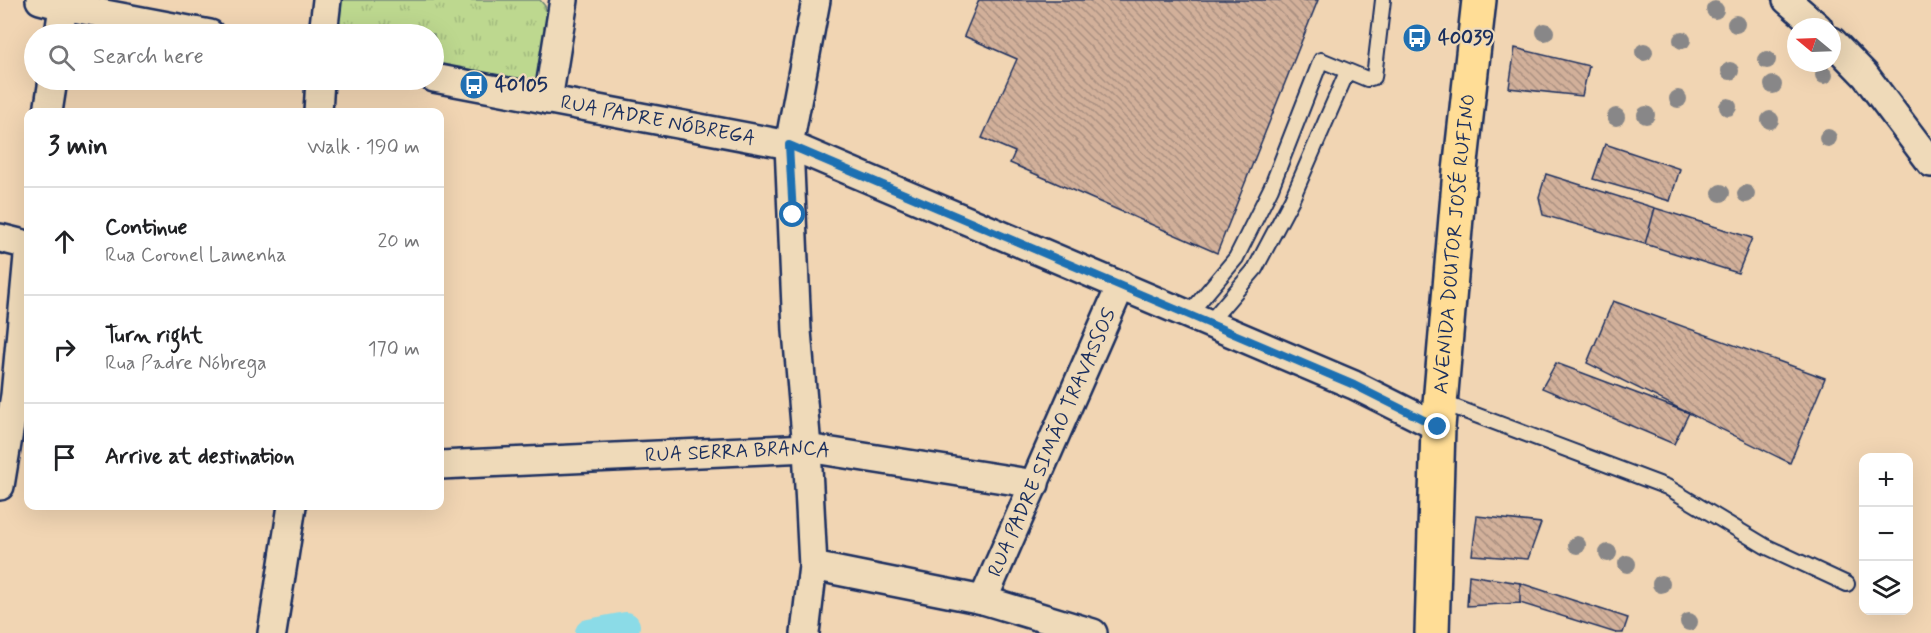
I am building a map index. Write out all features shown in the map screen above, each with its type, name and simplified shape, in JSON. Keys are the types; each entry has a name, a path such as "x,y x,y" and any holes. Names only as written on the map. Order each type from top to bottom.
{"main road":[{"name":"AVENIDA DOUTOR JOSÉ RUFINO","path":"1432,633 1439,414 1460,171 1479,0"}],"street":[{"path":"324,24 327,0"},
{"path":"548,100 564,0"},
{"path":"806,633 813,566 807,448 797,332 789,145 816,0"},
{"path":"1787,0 1808,18"},
{"path":"58,24 56,2 162,24"},
{"path":"1841,50 1865,75 1931,163"},
{"name":"RUA PADRE NÓBREGA","path":"444,80 789,145 1354,385 1439,414"},
{"path":"49,108 51,90"},
{"path":"318,108 319,90"},
{"path":"0,238 24,244"},
{"name":"RUA PADRE SIMÃO TRAVASSOS","path":"984,600 1120,285"},
{"path":"0,486 15,395 24,299"},
{"name":"RUA SERRA BRANCA","path":"444,465 807,448 1035,484"},
{"path":"272,633 291,510"},
{"path":"813,566 984,600 1093,633"}],"lane":[{"path":"1199,318 1236,258 1271,188 1321,60 1366,79 1374,77 1383,0"},
{"path":"1199,318 1255,269 1292,199 1347,72"},
{"path":"1295,125 1320,135"},
{"path":"1271,188 1292,199"},
{"path":"1236,258 1255,269"},
{"path":"1439,414 1473,412 1667,487 1765,546 1847,584"}],"green space":[{"path":"334,0 540,0 545,6 548,17 537,78 534,83 444,77 444,24 330,24"}],"building":[{"path":"979,0 1318,0 1217,253 1010,163 1015,152 982,138 1017,59 964,36"},
{"path":"1515,48 1589,66 1582,96 1509,88"},
{"path":"1605,144 1680,169 1670,201 1593,179"},
{"path":"1546,174 1655,208 1645,244 1543,215 1539,197"},
{"path":"1655,208 1752,238 1738,273 1645,244"},
{"path":"1613,301 1825,378 1790,463 1587,363"},
{"path":"1556,363 1689,413 1674,444 1542,388"},
{"path":"1477,516 1541,523 1528,559 1472,555"},
{"path":"1469,575 1520,583 1520,603 1467,606"},
{"path":"1520,583 1628,618 1623,633 1616,633 1520,603"}],"waterway":[{"path":"589,633 626,626"}],"place":[{"name":"40039","path":"1417,38"},
{"name":"40105","path":"474,85"}],"route":[{"path":"793,215 789,145 1354,385 1438,427"}]}
